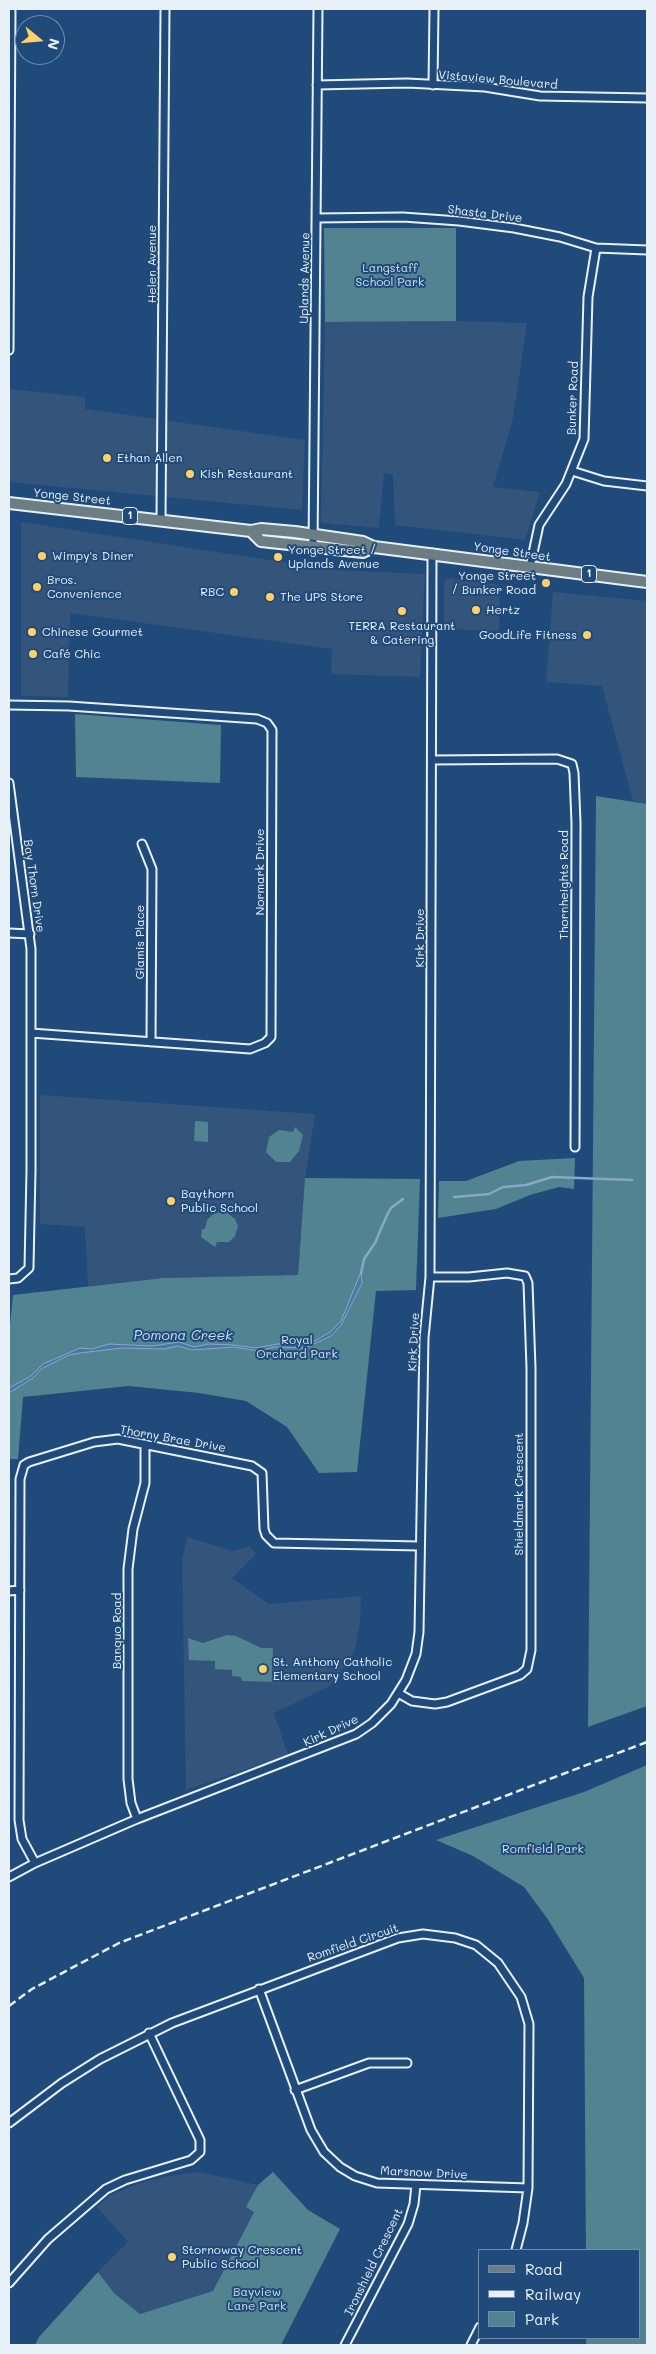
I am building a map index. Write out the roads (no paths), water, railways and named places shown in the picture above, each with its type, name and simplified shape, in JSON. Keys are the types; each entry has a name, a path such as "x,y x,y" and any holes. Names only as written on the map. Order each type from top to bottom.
{"main road":[{"name":"Yonge Street","path":"9,503 161,519 251,531 261,529 313,535 362,542 374,547 647,582"},
{"name":"Yonge Street","path":"251,531 261,541 363,552 374,547"}],"street":[{"path":"9,350 11,9"},
{"name":"Helen Avenue","path":"161,519 165,9"},
{"name":"Uplands Avenue","path":"313,547 318,9"},
{"path":"433,85 434,9"},
{"name":"Vistaview Boulevard","path":"317,85 407,83 485,87 540,96 647,98"},
{"name":"Shasta Drive","path":"317,218 410,218 478,223 560,238 596,248 647,250"},
{"name":"Bunker Road","path":"530,567 539,525 566,484 585,431 588,297 596,248"},
{"path":"572,471 604,481 647,486"},
{"name":"Kirk Drive","path":"9,1877 35,1863 137,1820 356,1734 382,1714 398,1693 411,1668 419,1632 424,1338 430,1277 432,553"},
{"name":"Normark Drive","path":"9,705 70,706 257,719 267,723 272,730 271,1037 265,1043 250,1049 31,1033"},
{"name":"Thornheights Road","path":"432,760 557,759 572,764 576,823 575,1147"},
{"name":"Bay Thorn Drive","path":"9,782 30,934 31,1033 29,1268 18,1278 9,1279"},
{"name":"Glamis Place","path":"142,844 152,869 151,1042"},
{"path":"9,933 30,934"},
{"name":"Shieldmark Crescent","path":"398,1693 412,1701 435,1704 447,1702 520,1675 528,1669 531,1650 531,1368 528,1283 525,1276 507,1273 469,1277 430,1277"},
{"name":"Thorny Brae Drive","path":"35,1863 22,1839 19,1820 20,1479 24,1465 94,1442 118,1439 145,1444 259,1469 264,1480 264,1529 266,1535 274,1543 419,1546"},
{"name":"Banquo Road","path":"137,1820 131,1803 128,1779 128,1570 133,1529 145,1483 145,1444"},
{"path":"9,1591 20,1590"},
{"name":"Romfield Circuit","path":"9,2123 62,2083 100,2059 149,2033 385,1942 412,1935 436,1935 456,1938 476,1945 498,1963 514,1984 526,2009 529,2024 528,2188 523,2223 516,2249"},
{"name":"Marsnow Drive","path":"259,1989 310,2130 324,2152 340,2167 355,2176 377,2183 528,2188"},
{"path":"9,2283 58,2230 106,2189 126,2180 191,2160 200,2152 200,2140 149,2033"},
{"path":"295,2090 369,2063 407,2063"},
{"name":"Ironshield Crescent","path":"345,2345 405,2230 414,2204 416,2185"},
{"path":"470,2345 478,2331"}],"waterway":[{"name":"Pomona Creek","path":"454,1197 489,1194 503,1187 526,1185 552,1177 632,1180"},
{"name":"Pomona Creek","path":"361,1274 364,1259 375,1243 387,1215 391,1208 403,1199"}],"railway":[{"path":"9,2006 32,1989 119,1943 647,1742"}],"place":[{"name":"Ethan Allen","path":"107,458"},
{"name":"Kish Restaurant","path":"190,474"},
{"name":"Wimpy's Diner","path":"42,556"},
{"name":"Yonge Street / Uplands Avenue","path":"278,557"},
{"name":"Yonge Street / Bunker Road","path":"546,583"},
{"name":"Bros. Convenience","path":"37,587"},
{"name":"RBC","path":"234,592"},
{"name":"The UPS Store","path":"270,597"},
{"name":"Hertz","path":"476,610"},
{"name":"TERRA Restaurant & Catering","path":"402,611"},
{"name":"Chinese Gourmet","path":"32,632"},
{"name":"GoodLife Fitness","path":"587,635"},
{"name":"Café Chic","path":"33,654"},
{"name":"Baythorn Public School","path":"171,1201"},
{"name":"St. Anthony Catholic Elementary School","path":"263,1669"},
{"name":"Stornoway Crescent Public School","path":"172,2257"}],"park label":[{"name":"Langstaff School Park","path":"390,275"},
{"name":"Royal Orchard Park","path":"297,1347"},
{"name":"Romfield Park","path":"543,1849"},
{"name":"Bayview Lane Park","path":"257,2299"}]}
